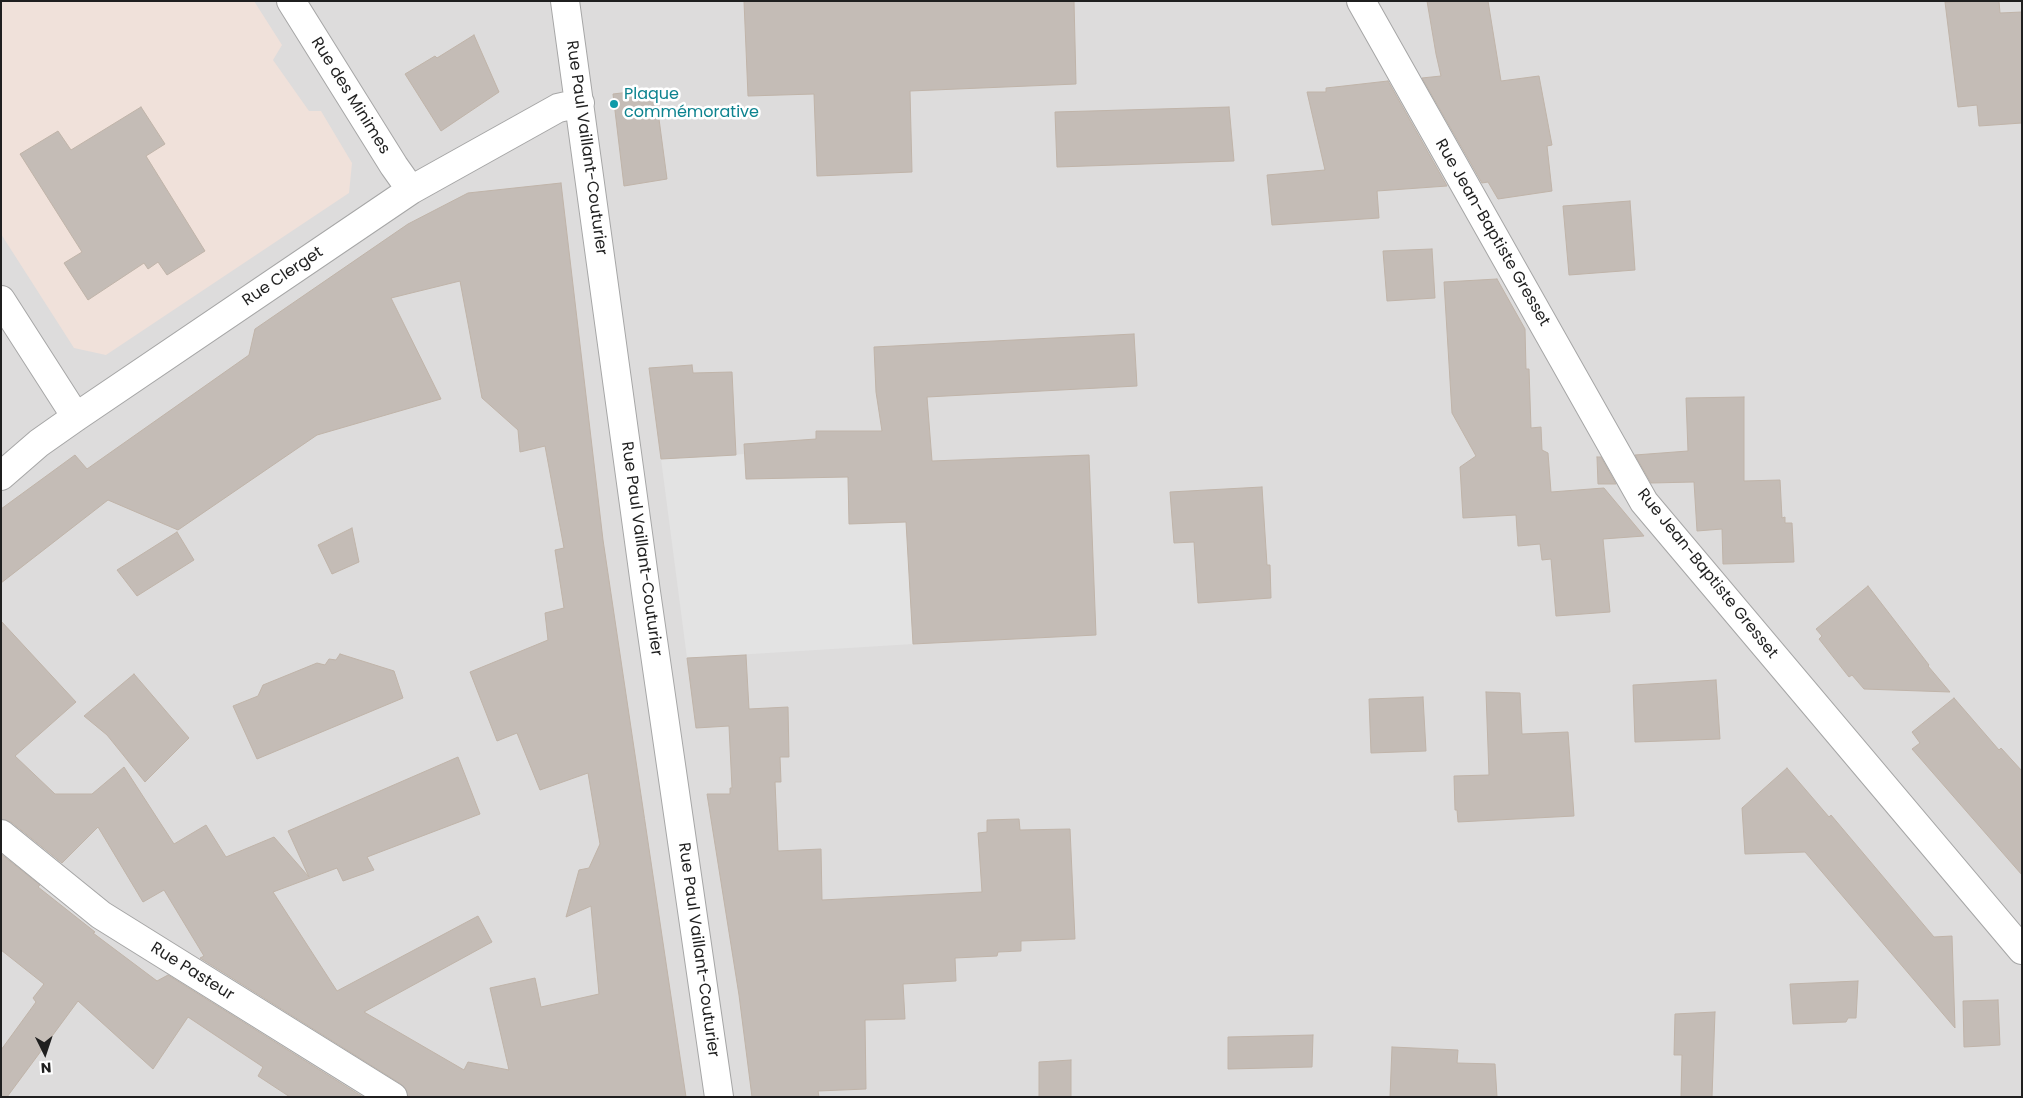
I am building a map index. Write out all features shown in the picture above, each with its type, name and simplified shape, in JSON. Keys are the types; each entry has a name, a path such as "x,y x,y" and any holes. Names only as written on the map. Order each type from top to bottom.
{"street":[{"name":"Rue des Minimes","path":"291,1 411,190"},
{"name":"Rue Paul Vaillant-Couturier","path":"565,1 644,583 719,1097"},
{"name":"Rue Jean-Baptiste Gresset","path":"1360,1 1644,502 2022,950"},
{"name":"Rue Clerget","path":"1,476 39,443 76,416 411,190 558,108 580,103"},
{"path":"1,300 76,416"},
{"name":"Rue Pasteur","path":"1,834 101,915 393,1097"}],"shaded area":[{"path":"1,1 2022,1 2022,1097 1,1097"},
{"path":"1,1 254,1 282,45 273,60 309,111 321,111 352,163 349,193 106,355 74,348 1,234"},
{"path":"745,454 847,463 849,524 906,522 913,644 687,658 661,459"}],"building":[{"path":"744,1 1074,1 1076,84 910,91 912,172 817,176 814,94 748,96"},
{"path":"1427,1 1488,1 1501,81 1539,76 1552,145 1547,146 1552,191 1498,199 1488,182 1482,183 1422,78 1441,76"},
{"path":"1999,1 2000,13 2022,12 2022,123 1979,126 1977,105 1958,107 1945,2"},
{"path":"474,35 499,92 441,131 405,74 435,56 437,58"},
{"path":"1388,81 1447,186 1377,191 1379,218 1272,225 1267,175 1325,170 1307,92 1326,92 1326,88"},
{"path":"655,89 667,179 624,186 613,94"},
{"path":"141,107 165,144 146,156 205,251 167,275 158,262 148,269 144,263 88,300 64,263 82,252 20,154 58,131 71,150"},
{"path":"1229,107 1234,161 1057,167 1055,112"},
{"path":"561,183 603,540 686,1097 408,1097 406,1089 401,1084 200,958 204,956 164,890 143,902 98,827 62,863 11,822 1,819 1,621 76,702 15,756 55,794 92,794 124,767 174,844 206,825 226,857 274,837 309,877 288,831 458,757 480,814 367,857 374,870 343,881 337,868 273,892 337,991 478,916 492,942 364,1012 464,1070 468,1062 509,1070 490,988 535,978 541,1007 599,994 591,906 566,917 579,870 589,868 600,844 588,773 540,790 517,733 497,741 470,672 548,640 545,613 564,608 555,550 564,548 545,446 520,452 518,430 482,398 460,281 391,298 441,399 317,435 178,530 108,500 1,583 1,509 75,455 87,469 249,355 255,329 408,224 468,193"},
{"path":"1630,201 1635,270 1569,275 1563,206"},
{"path":"1432,249 1435,298 1387,301 1383,251"},
{"path":"1497,279 1525,329 1526,369 1529,369 1531,428 1541,427 1542,450 1548,453 1551,492 1604,488 1644,536 1603,539 1610,612 1556,616 1551,559 1542,560 1540,544 1518,546 1516,515 1463,518 1460,467 1476,456 1452,413 1444,282"},
{"path":"1134,334 1137,386 927,397 932,461 1089,455 1096,635 913,644 906,522 849,524 848,477 746,479 744,444 816,439 816,431 882,431 876,392 874,347"},
{"path":"692,365 693,373 732,372 736,455 661,459 649,368"},
{"path":"1744,397 1744,481 1780,480 1782,518 1785,517 1785,523 1792,523 1794,562 1723,564 1722,529 1697,531 1694,482 1651,483 1635,455 1688,451 1686,398"},
{"path":"1597,457 1601,457 1616,484 1598,484"},
{"path":"1262,487 1267,565 1270,565 1271,598 1198,603 1194,542 1174,543 1170,492"},
{"path":"352,528 359,562 332,574 318,545"},
{"path":"177,532 194,560 137,596 117,570"},
{"path":"1868,586 1950,692 1864,689 1852,675 1849,677 1819,639 1822,636 1816,629"},
{"path":"340,654 394,671 403,698 257,759 233,706 258,696 263,685 317,663 325,665 329,659 336,660"},
{"path":"746,655 749,709 788,707 789,757 780,757 781,782 775,782 778,851 821,849 822,900 982,892 978,833 987,832 987,820 1019,819 1020,830 1070,829 1075,939 1021,941 1021,951 998,952 997,956 955,958 956,981 903,984 905,1019 865,1020 866,1089 818,1091 819,1097 752,1097 739,995 707,794 730,794 730,788 732,788 729,726 696,728 687,658"},
{"path":"134,674 189,738 145,782 107,735 84,716"},
{"path":"1716,680 1720,739 1635,742 1633,685"},
{"path":"1486,692 1520,693 1522,734 1568,732 1574,816 1458,822 1457,810 1455,810 1454,776 1489,775"},
{"path":"1423,697 1426,751 1371,753 1369,699"},
{"path":"1954,698 1999,750 2001,748 2022,771 2022,875 1912,749 1920,743 1912,732"},
{"path":"1787,768 1829,817 1831,815 1934,937 1952,936 1955,1028 1805,852 1745,854 1742,808"},
{"path":"1,854 40,885 38,887 95,932 93,933 157,981 168,975 363,1097 290,1097 258,1076 263,1067 188,1017 153,1069 78,1001 7,1097 1,1097 1,1050 36,1002 33,998 44,984 1,950"},
{"path":"1858,981 1856,1018 1848,1018 1846,1022 1793,1024 1790,984"},
{"path":"1998,1000 2000,1045 1964,1047 1963,1001"},
{"path":"1715,1012 1712,1097 1681,1097 1682,1055 1674,1055 1675,1014"},
{"path":"1313,1035 1312,1067 1228,1069 1228,1037"},
{"path":"1392,1047 1458,1050 1457,1063 1495,1064 1497,1097 1390,1097"},
{"path":"1071,1060 1071,1097 1039,1097 1039,1062"}],"place":[{"name":"Plaque commémorative","path":"614,104"}]}
